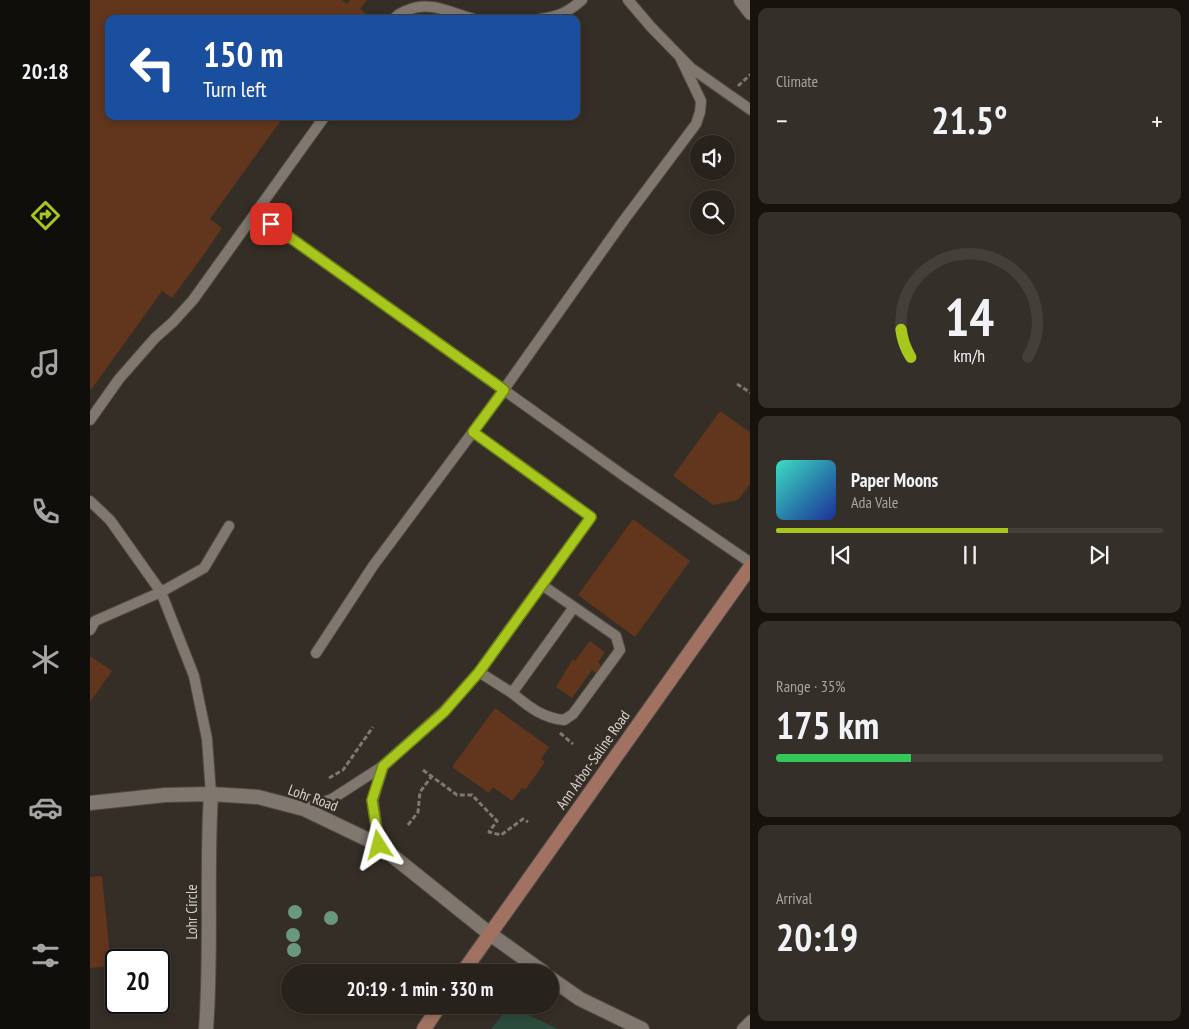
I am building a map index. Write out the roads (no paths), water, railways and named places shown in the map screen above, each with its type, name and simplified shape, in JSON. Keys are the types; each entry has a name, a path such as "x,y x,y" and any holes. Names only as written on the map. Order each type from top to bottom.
{"main road":[{"name":"Ann Arbor-Saline Road","path":"469,964 750,565"},
{"path":"424,1029 434,1014"}],"street":[{"path":"741,0 750,13"},
{"name":"Lohr Road","path":"90,803 165,795 211,794 258,797 304,809 379,845 490,934 532,964"},
{"name":"Lohr Circle","path":"206,1029 209,993 209,837 211,794"},
{"path":"559,984 580,999 642,1029"}],"lane":[{"path":"559,15 569,11 582,0"},
{"path":"628,0 691,68 750,110"},
{"path":"397,15 410,4 433,6 461,15"},
{"path":"316,653 373,566 504,390 624,220 696,124 701,101 680,57"},
{"path":"90,420 125,372 154,338 173,322 193,300 322,120"},
{"path":"256,213 750,565"},
{"path":"304,809 332,798 383,766 444,712 479,672 591,517 473,432"},
{"path":"90,501 110,520 161,592 194,676 207,739 211,794"},
{"path":"90,630 96,621 161,592 204,568 229,526"},
{"path":"479,672 540,714 552,719 564,720 573,714 620,650 616,636 542,585"},
{"path":"512,693 574,607"},
{"path":"379,845 372,800 383,766"},
{"path":"742,1029 750,1020"}]}
